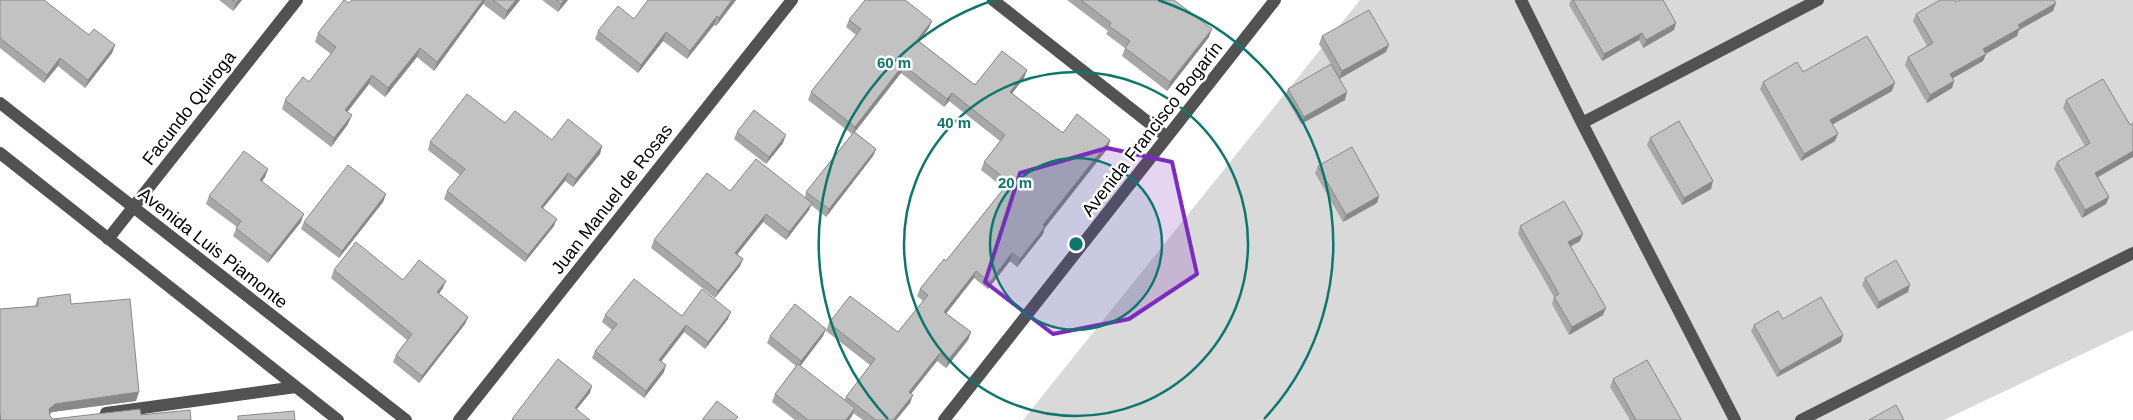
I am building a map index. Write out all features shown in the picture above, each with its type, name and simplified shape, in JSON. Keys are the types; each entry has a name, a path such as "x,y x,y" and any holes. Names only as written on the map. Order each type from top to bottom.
{"street":[{"name":"Facundo Quiroga","path":"108,239 297,0"},
{"name":"Juan Manuel de Rosas","path":"459,420 792,0"},
{"path":"993,0 1167,137"},
{"name":"Avenida Francisco Bogarín","path":"944,420 1275,0"},
{"path":"1521,0 1582,124 1735,420"},
{"path":"1582,124 1818,0"},
{"name":"Avenida Luis Piamonte","path":"0,103 132,208 406,420"},
{"path":"0,154 338,420"},
{"path":"1801,420 2133,253"},
{"path":"92,415 296,387"}],"highlighted area":[{"path":"1107,148 1172,162 1197,274 1129,319 1053,334 985,282 1020,173"}],"shaded area":[{"path":"1360,0 2133,0 2133,330 1944,420 1023,420"}],"building":[{"path":"0,0 44,0 89,35 94,29 115,45 88,80 60,58 47,75 0,38"},
{"path":"344,0 349,3 352,0 483,0 437,62 420,48 388,88 372,75 345,110 352,115 334,138 285,100 303,77 309,82 336,47 318,33"},
{"path":"493,0 516,0 507,11"},
{"path":"556,0 564,0 561,4"},
{"path":"648,0 732,0 690,51 666,32 641,65 598,31 618,6 634,19"},
{"path":"865,0 905,0 932,21 917,40 975,85 1002,51 1027,70 1010,92 1063,133 1077,114 1110,140 1043,225 1045,227 1020,259 1012,253 990,282 976,271 944,312 971,332 948,360 940,353 909,392 913,395 893,420 876,420 846,397 875,359 829,323 850,296 898,332 928,295 920,289 944,259 946,261 1009,182 984,162 1005,135 952,93 947,99 903,65 855,127 811,92 861,29 849,20"},
{"path":"1081,0 1174,0 1212,29 1170,82 1125,48 1130,41 1109,26 1111,23"},
{"path":"1573,0 1663,0 1676,23 1646,40 1642,33 1604,54"},
{"path":"1940,0 1955,0 1956,2 1960,0 2054,0 2056,3 2018,25 2020,28 1983,49 1986,54 1950,74 1954,81 1930,95 1908,57 1933,43 1916,14"},
{"path":"1369,10 1389,45 1342,71 1322,36"},
{"path":"1867,36 1895,83 1830,120 1838,134 1804,154 1763,82 1797,62 1803,72"},
{"path":"1331,64 1347,92 1304,117 1288,89"},
{"path":"2103,79 2130,125 2133,123 2133,151 2095,173 2109,197 2085,210 2057,162 2090,143 2066,100"},
{"path":"467,94 505,123 515,111 552,140 568,119 602,146 576,179 568,173 541,207 557,219 528,255 447,191 465,169 430,142"},
{"path":"754,110 786,135 769,157 737,132"},
{"path":"1679,121 1713,181 1684,198 1650,138"},
{"path":"854,132 876,149 829,209 806,192"},
{"path":"1352,147 1379,196 1346,215 1318,166"},
{"path":"244,151 268,169 260,180 304,214 271,256 236,228 241,221 209,196"},
{"path":"756,159 812,203 789,232 766,214 735,253 743,259 718,291 654,240 707,173 730,191"},
{"path":"348,165 386,194 342,251 304,222"},
{"path":"1564,201 1583,234 1568,242 1606,308 1572,327 1554,297 1559,294 1520,226"},
{"path":"356,242 403,280 419,260 446,281 437,292 468,317 422,376 396,355 412,334 334,270"},
{"path":"1896,260 1910,285 1879,302 1865,278"},
{"path":"634,279 682,316 702,289 731,312 708,342 686,325 659,360 666,365 646,391 595,351 617,324 605,315"},
{"path":"70,294 71,304 130,299 139,392 55,404 49,409 50,416 53,419 140,409 141,415 190,410 191,420 1,420 0,309 38,306 38,298"},
{"path":"1821,297 1843,335 1780,371 1754,325 1778,311 1783,319"},
{"path":"795,304 826,329 801,361 770,336"},
{"path":"558,359 592,386 575,408 590,420 513,420 512,419"},
{"path":"1647,360 1680,420 1636,420 1613,379"},
{"path":"798,364 855,408 846,420 808,420 775,394"},
{"path":"717,401 738,417 735,420 702,420"},
{"path":"1896,405 1904,420 1869,420"},
{"path":"294,411 295,420 238,420 238,416"}]}
